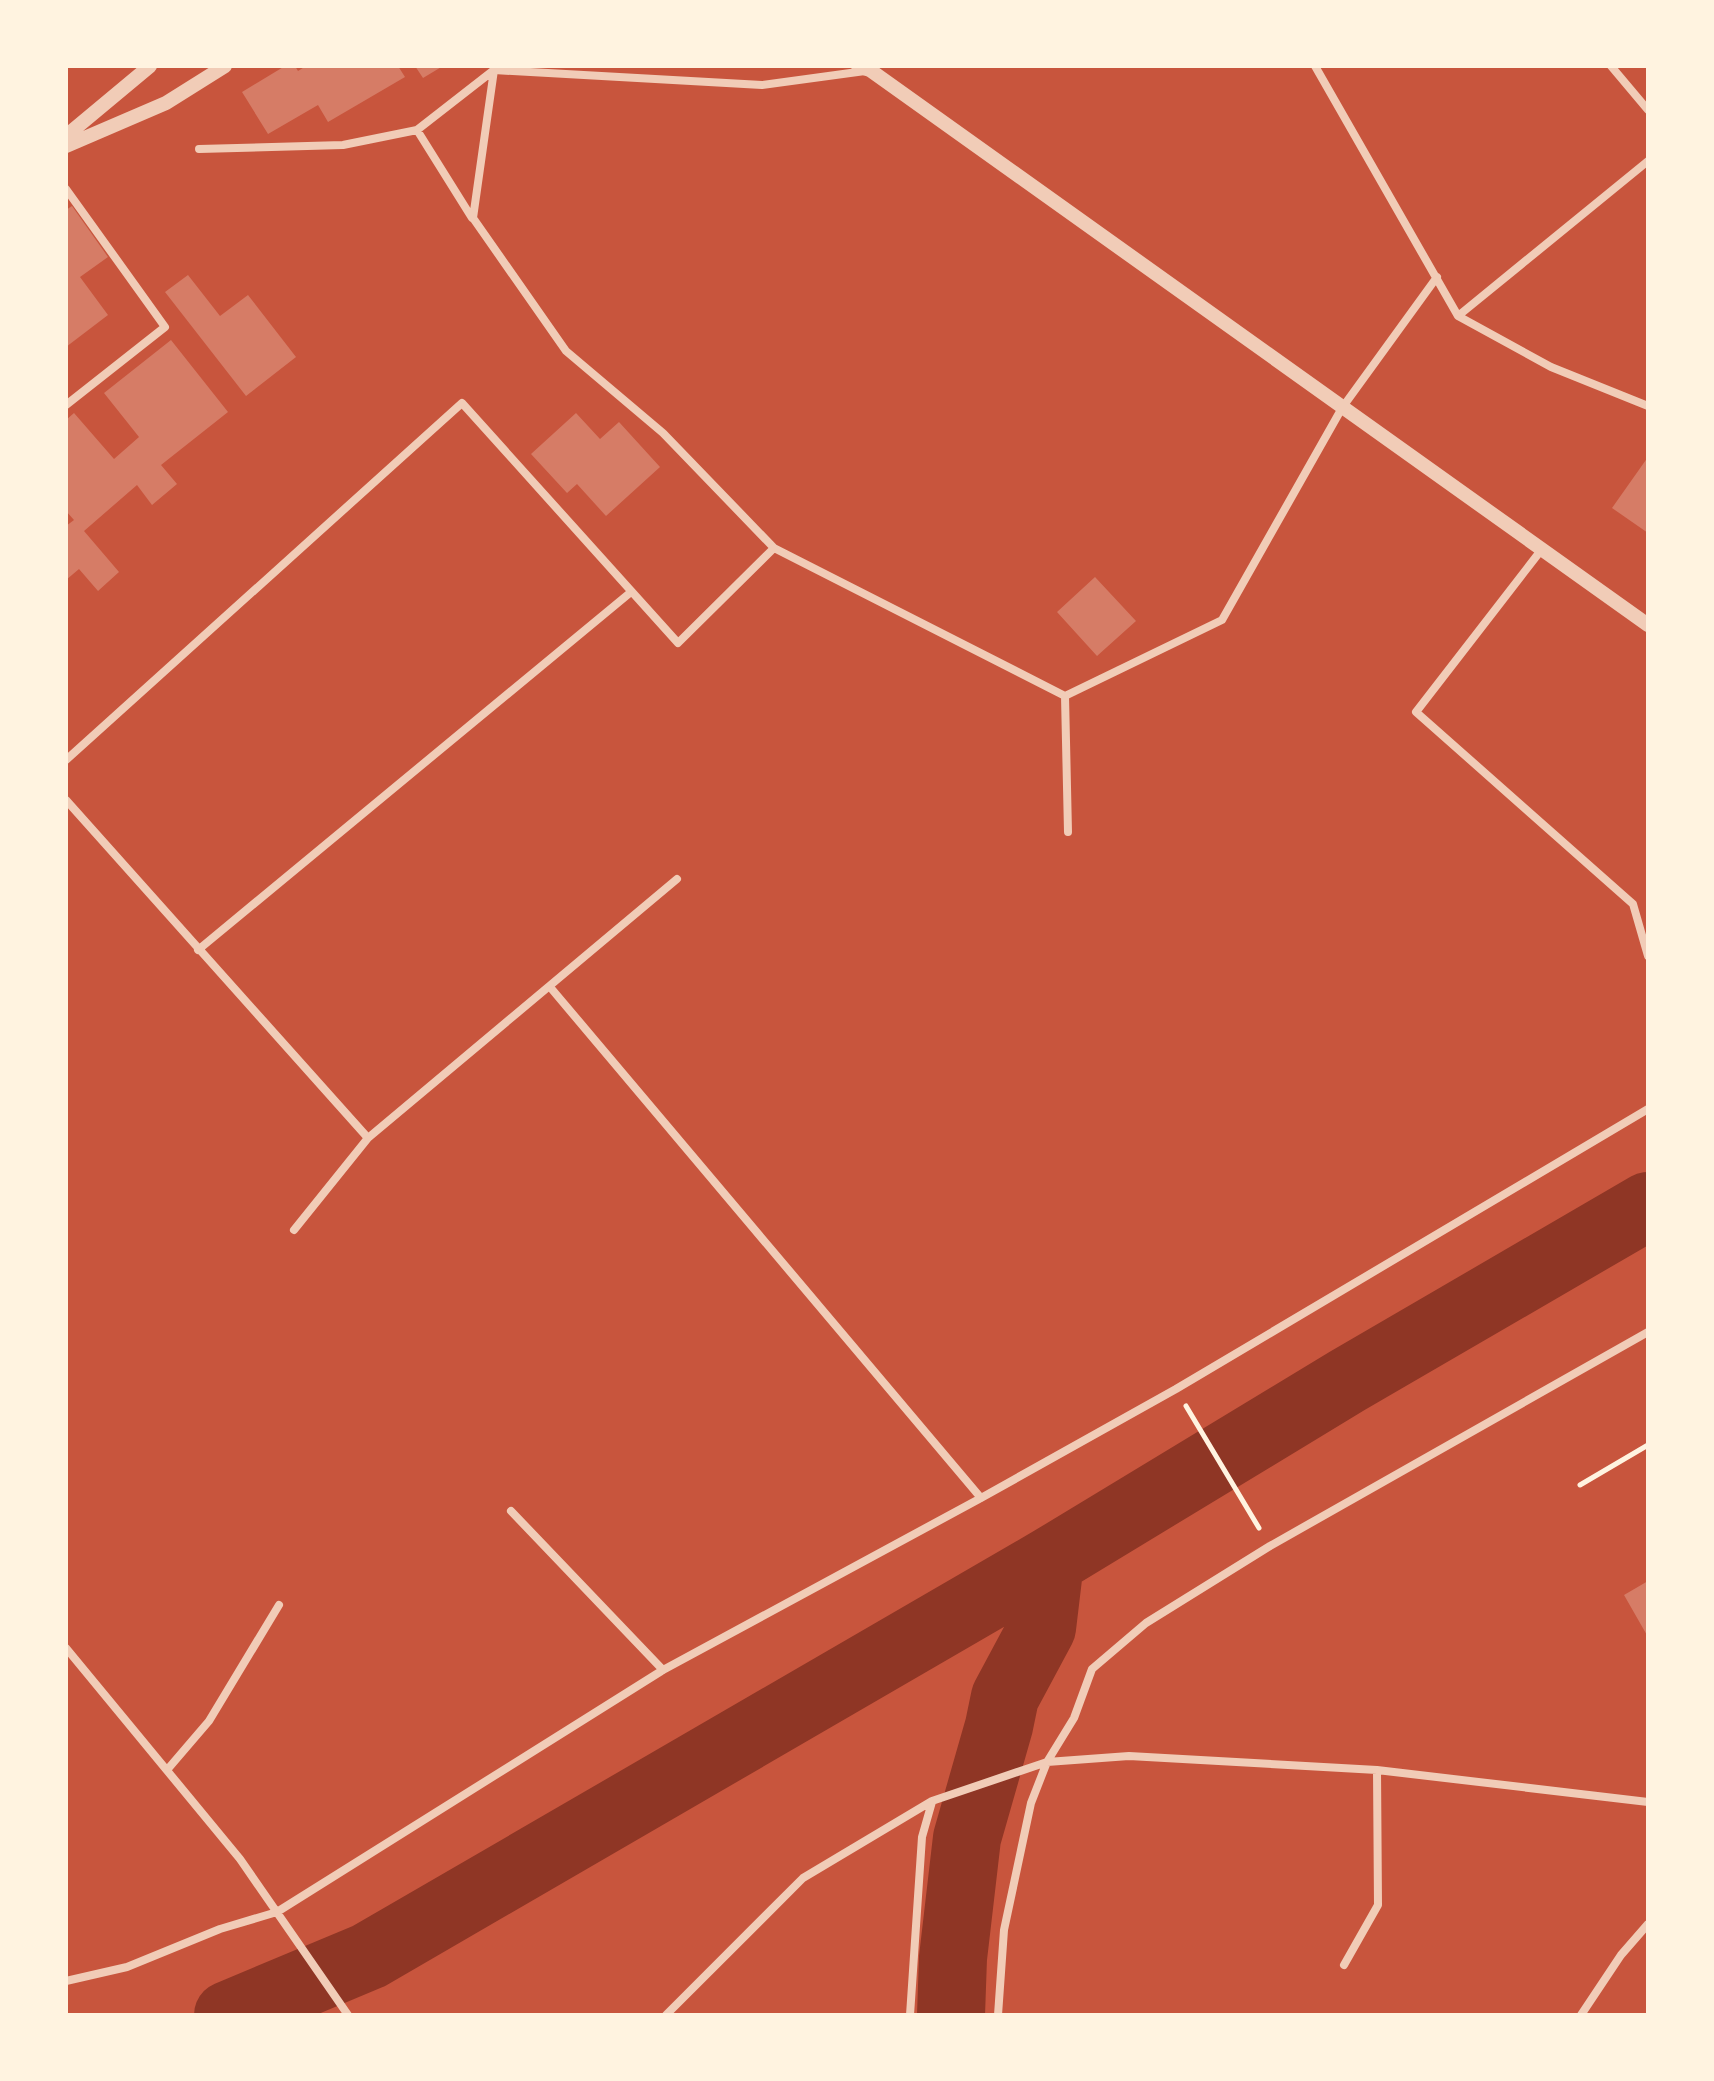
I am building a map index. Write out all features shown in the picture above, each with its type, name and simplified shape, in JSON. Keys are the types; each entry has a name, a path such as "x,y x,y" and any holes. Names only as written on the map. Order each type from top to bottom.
{"street":[{"path":"66,136 150,66"},
{"path":"66,146 166,103 225,66"},
{"path":"1315,66 1458,316 1551,367 1648,406"},
{"path":"1611,66 1648,110"},
{"path":"199,149 343,145 417,130 494,70 762,85 865,67 1648,625"},
{"path":"473,218 494,70"},
{"path":"417,130 473,218 566,351 663,433 774,548 1065,696"},
{"path":"1458,316 1648,161"},
{"path":"66,189 165,327 66,405"},
{"path":"1065,696 1222,620 1342,408 1437,277"},
{"path":"66,760 462,403 678,643 774,548"},
{"path":"1542,549 1416,712 1633,904 1648,956"},
{"path":"198,950 631,592"},
{"path":"1065,696 1068,832"},
{"path":"66,800 368,1138"},
{"path":"294,1230 368,1138 677,879"},
{"path":"550,987 981,1498"},
{"path":"66,1981 127,1967 220,1929 277,1912 663,1670 1176,1389 1648,1109"},
{"path":"998,2015 1004,1930 1031,1803 1047,1762 1074,1718 1092,1669 1146,1623 1270,1546 1648,1332"},
{"path":"511,1511 663,1670"},
{"path":"167,1770 209,1721 279,1605"},
{"path":"66,1648 240,1859 348,2015"},
{"path":"667,2014 803,1878 932,1801 1047,1762 1129,1756 1377,1770 1648,1802"},
{"path":"1344,1965 1378,1905 1377,1770"},
{"path":"910,2015 922,1837 932,1801"},
{"path":"1581,2015 1621,1955 1648,1924"}],"path":[{"path":"1176,1389 1270,1546"},
{"path":"1580,1485 1648,1445"}],"building":[{"path":"285,66 295,66 298,71 306,66 398,66 405,77 328,122 318,105 268,134 242,92"},
{"path":"415,66 443,66 423,78"},
{"path":"72,206 108,257 80,277 108,315 66,347 66,210"},
{"path":"188,275 220,316 248,295 296,357 246,396 165,292"},
{"path":"171,340 228,412 161,465 177,484 152,505 137,485 84,531 119,572 98,591 79,569 66,580 66,526 74,520 66,511 66,420 74,413 114,459 139,437 104,393"},
{"path":"576,413 600,439 619,422 660,467 606,516 577,484 567,493 531,454"},
{"path":"1648,457 1648,533 1612,508"},
{"path":"1095,577 1136,621 1097,656 1057,612"},
{"path":"1648,1581 1648,1637 1624,1595"}],"waterway":[{"path":"228,2015 369,1956 1050,1561 1347,1381 1648,1206"},
{"path":"951,2015 953,1958 967,1838 1005,1697 1042,1628 1050,1561"}]}
